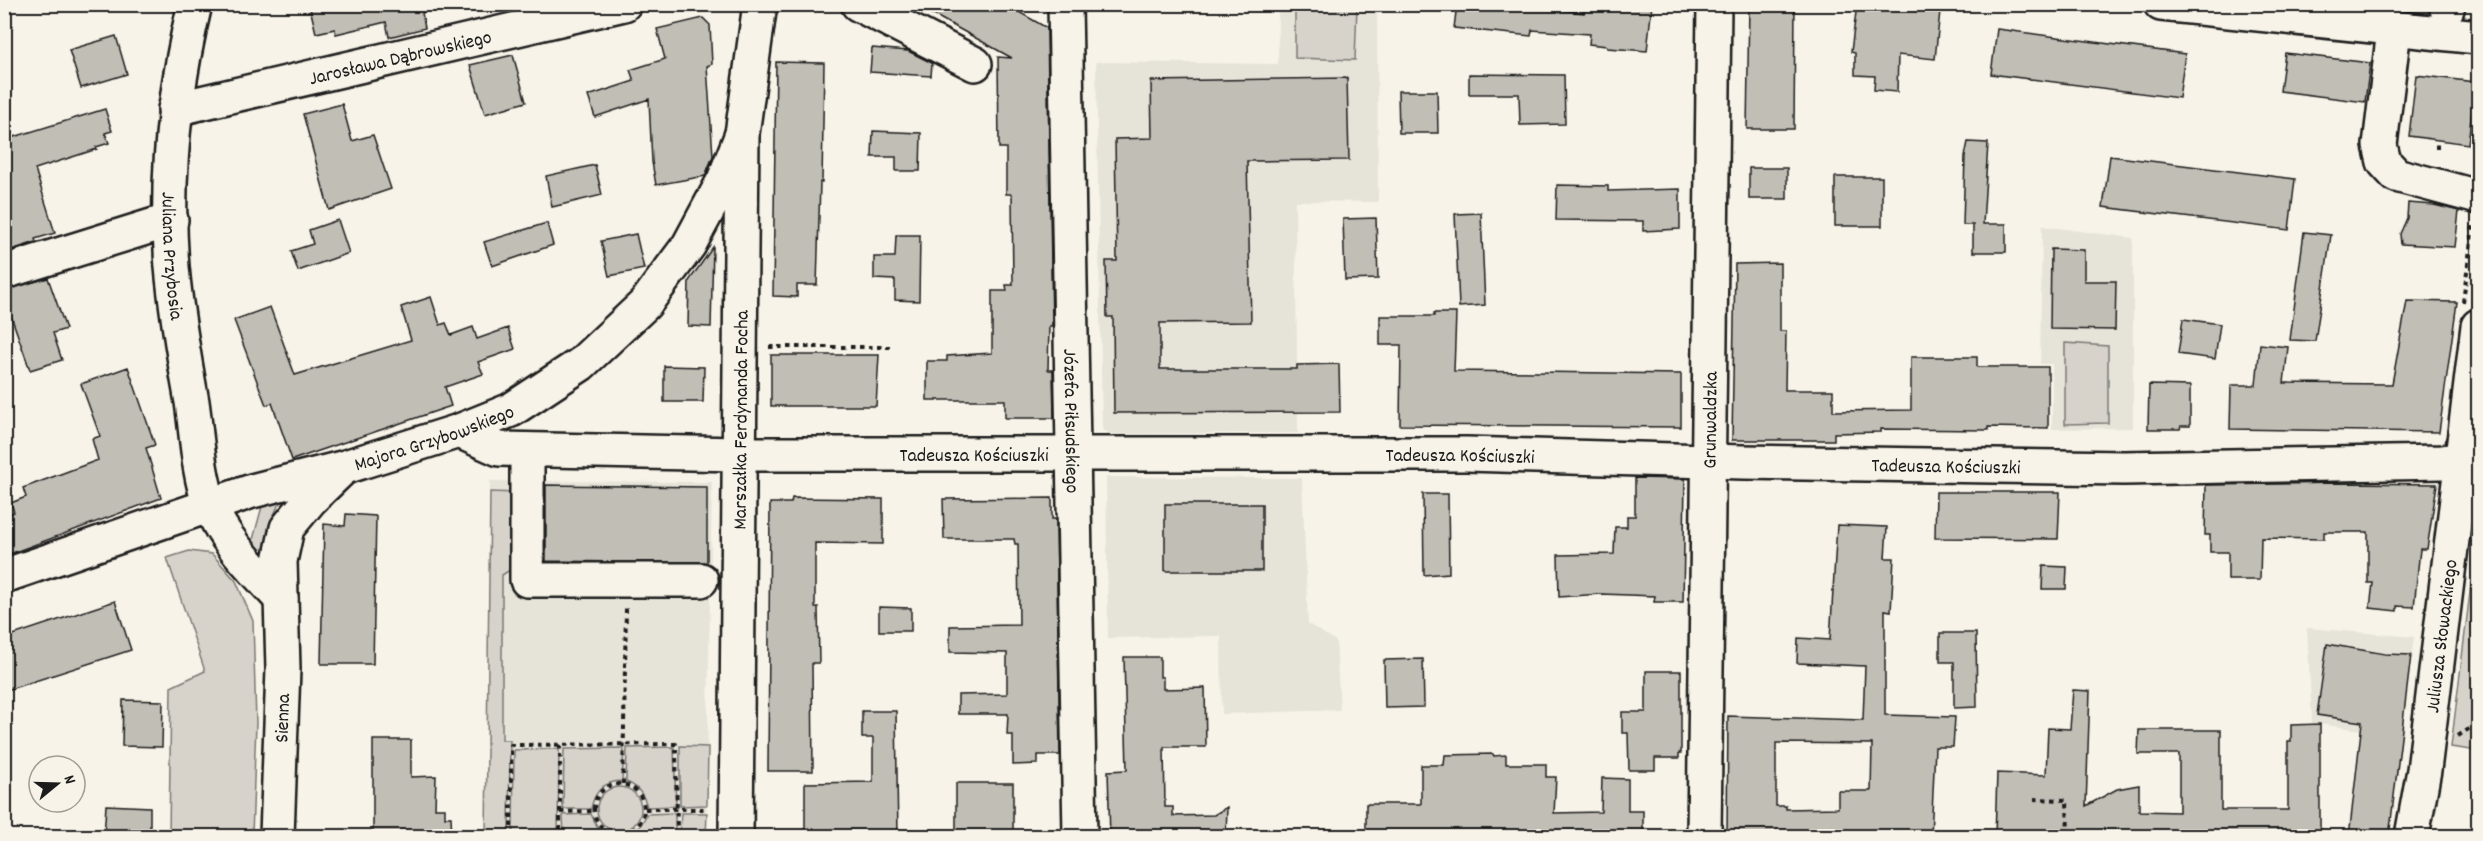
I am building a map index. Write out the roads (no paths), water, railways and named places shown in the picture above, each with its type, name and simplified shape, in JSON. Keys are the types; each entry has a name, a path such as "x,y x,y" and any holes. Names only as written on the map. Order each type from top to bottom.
{"street":[{"name":"Juliana Przybosia","path":"195,4 175,109 170,161 172,267 200,465 210,506"},
{"name":"Jarosława Dąbrowskiego","path":"175,109 624,4"},
{"name":"Marszałka Ferdynanda Focha","path":"736,837 742,134 760,4"},
{"path":"858,4 975,64"},
{"name":"Józefa Piłsudskiego","path":"1065,4 1080,837"},
{"name":"Grunwaldzka","path":"1704,837 1714,4"},
{"path":"2179,5 2394,30 2478,37"},
{"path":"2394,30 2380,145 2384,162 2396,175 2478,197"},
{"name":"Majora Grzybowskiego","path":"4,576 252,491 342,468 459,432 511,410 581,364 645,304 689,245 724,180 742,134"},
{"path":"4,272 171,220"},
{"name":"Juliusza Słowackiego","path":"2412,837 2424,770 2478,326"},
{"name":"Tadeusza Kościuszki","path":"459,432 499,449 738,454 1467,454 1709,461 2124,468 2430,463 2463,459"},
{"path":"527,450 527,580 701,580"},
{"name":"Sienna","path":"277,837 283,669 280,561 286,528 342,468"},
{"path":"210,506 234,547 281,600"}]}
